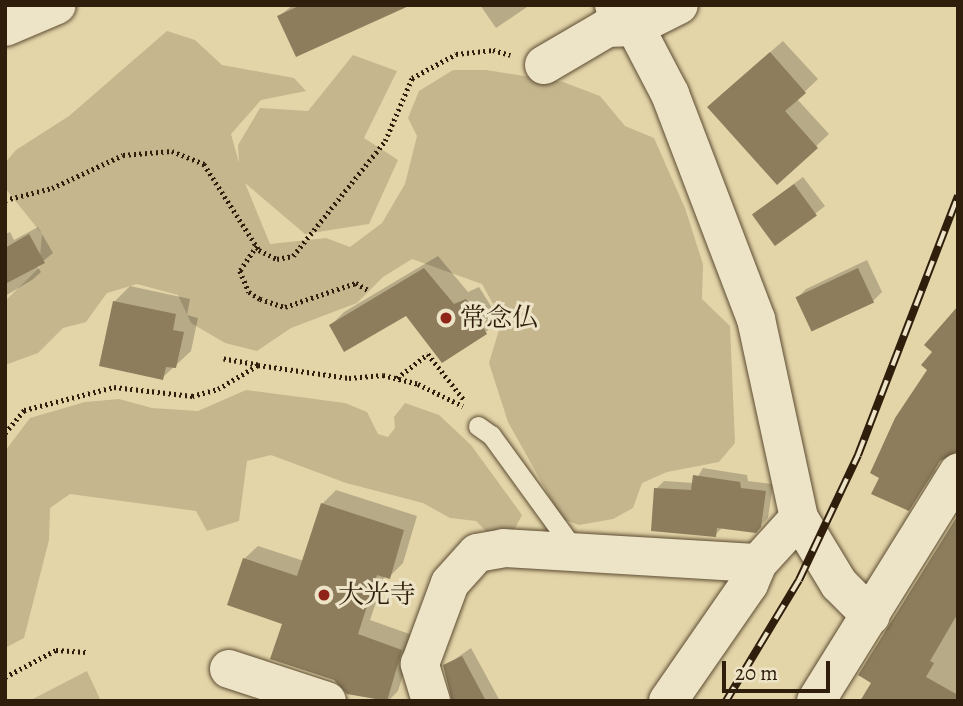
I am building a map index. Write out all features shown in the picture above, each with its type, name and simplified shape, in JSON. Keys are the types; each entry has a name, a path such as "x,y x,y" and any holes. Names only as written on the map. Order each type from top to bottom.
{"street":[{"path":"5,27 57,5"},
{"path":"544,65 624,16 679,5"},
{"path":"624,16 670,94 756,319 799,518 839,584 871,616"},
{"path":"816,701 958,473"},
{"path":"668,701 749,584 758,564 799,518"},
{"path":"431,701 420,664 450,583 477,553 504,548 758,564"},
{"path":"229,669 327,701"}],"lane":[{"path":"475,421 491,435 576,552"}],"path":[{"path":"5,200 52,188 123,155 172,151 204,164 257,246 277,259 293,257 385,141 412,78 456,54 494,50 544,65"},
{"path":"257,246 240,271 249,292 260,299 285,307 356,283 370,291"},
{"path":"397,378 428,354 463,398 475,421"},
{"path":"224,359 349,378 397,378 440,392 464,407 475,421"},
{"path":"5,433 24,410 114,387 192,396 218,389 258,365"},
{"path":"5,677 56,650 86,652"}],"shaded area":[{"path":"167,31 195,40 222,65 294,78 306,91 261,100 231,134 239,163 238,145 260,108 308,111 353,55 397,71 364,138 398,160 369,224 305,234 245,183 270,244 326,238 350,247 382,223 405,184 417,136 408,118 419,91 453,70 486,70 563,82 600,96 625,126 654,138 685,208 703,264 702,299 730,326 735,443 719,462 667,472 642,483 633,508 613,519 579,525 562,519 508,422 489,363 502,320 482,284 412,259 383,277 357,303 291,328 257,351 225,343 191,323 178,295 137,284 107,293 86,322 63,328 38,353 5,365 5,301 39,268 42,234 5,188 5,163 16,150 69,116"},
{"path":"246,390 345,403 367,412 378,434 388,437 395,428 394,417 405,403 439,415 471,445 522,515 513,532 487,532 476,521 450,518 423,503 346,483 271,455 247,461 239,521 207,531 196,511 70,494 50,508 49,540 24,638 5,648 5,451 30,418 85,402 119,399 152,408 198,411"},
{"path":"87,671 101,701 29,701"}],"building":[{"path":"301,5 411,5 296,57 277,16"},
{"path":"770,52 806,93 785,111 818,148 777,185 707,107"},
{"path":"794,184 817,216 775,246 752,215"},
{"path":"29,234 45,263 5,284 5,248"},
{"name":"常念仏","path":"424,268 454,304 466,299 487,334 442,363 406,316 344,352 329,325"},
{"path":"858,268 874,302 812,332 795,297"},
{"path":"113,301 176,314 173,330 184,332 176,368 166,367 163,380 99,366"},
{"path":"958,306 958,451 940,461 909,511 871,494 879,478 870,473 895,418 927,370 921,365 932,352 924,345"},
{"path":"693,475 740,482 741,488 766,491 761,527 756,533 717,528 716,537 651,531 654,488 691,490"},
{"name":"大光寺","path":"321,503 404,530 390,579 377,575 358,634 402,650 387,701 347,694 334,680 270,659 282,624 227,605 243,558 297,576"},
{"path":"958,515 958,613 930,661 934,663 926,677 958,695 958,701 860,701 871,683 858,675"},
{"path":"462,656 486,701 452,701 443,665"}],"railway":[{"path":"726,701 799,580 858,455 958,196"}],"place":[{"name":"常念仏","path":"446,318"},
{"name":"大光寺","path":"324,595"}]}
